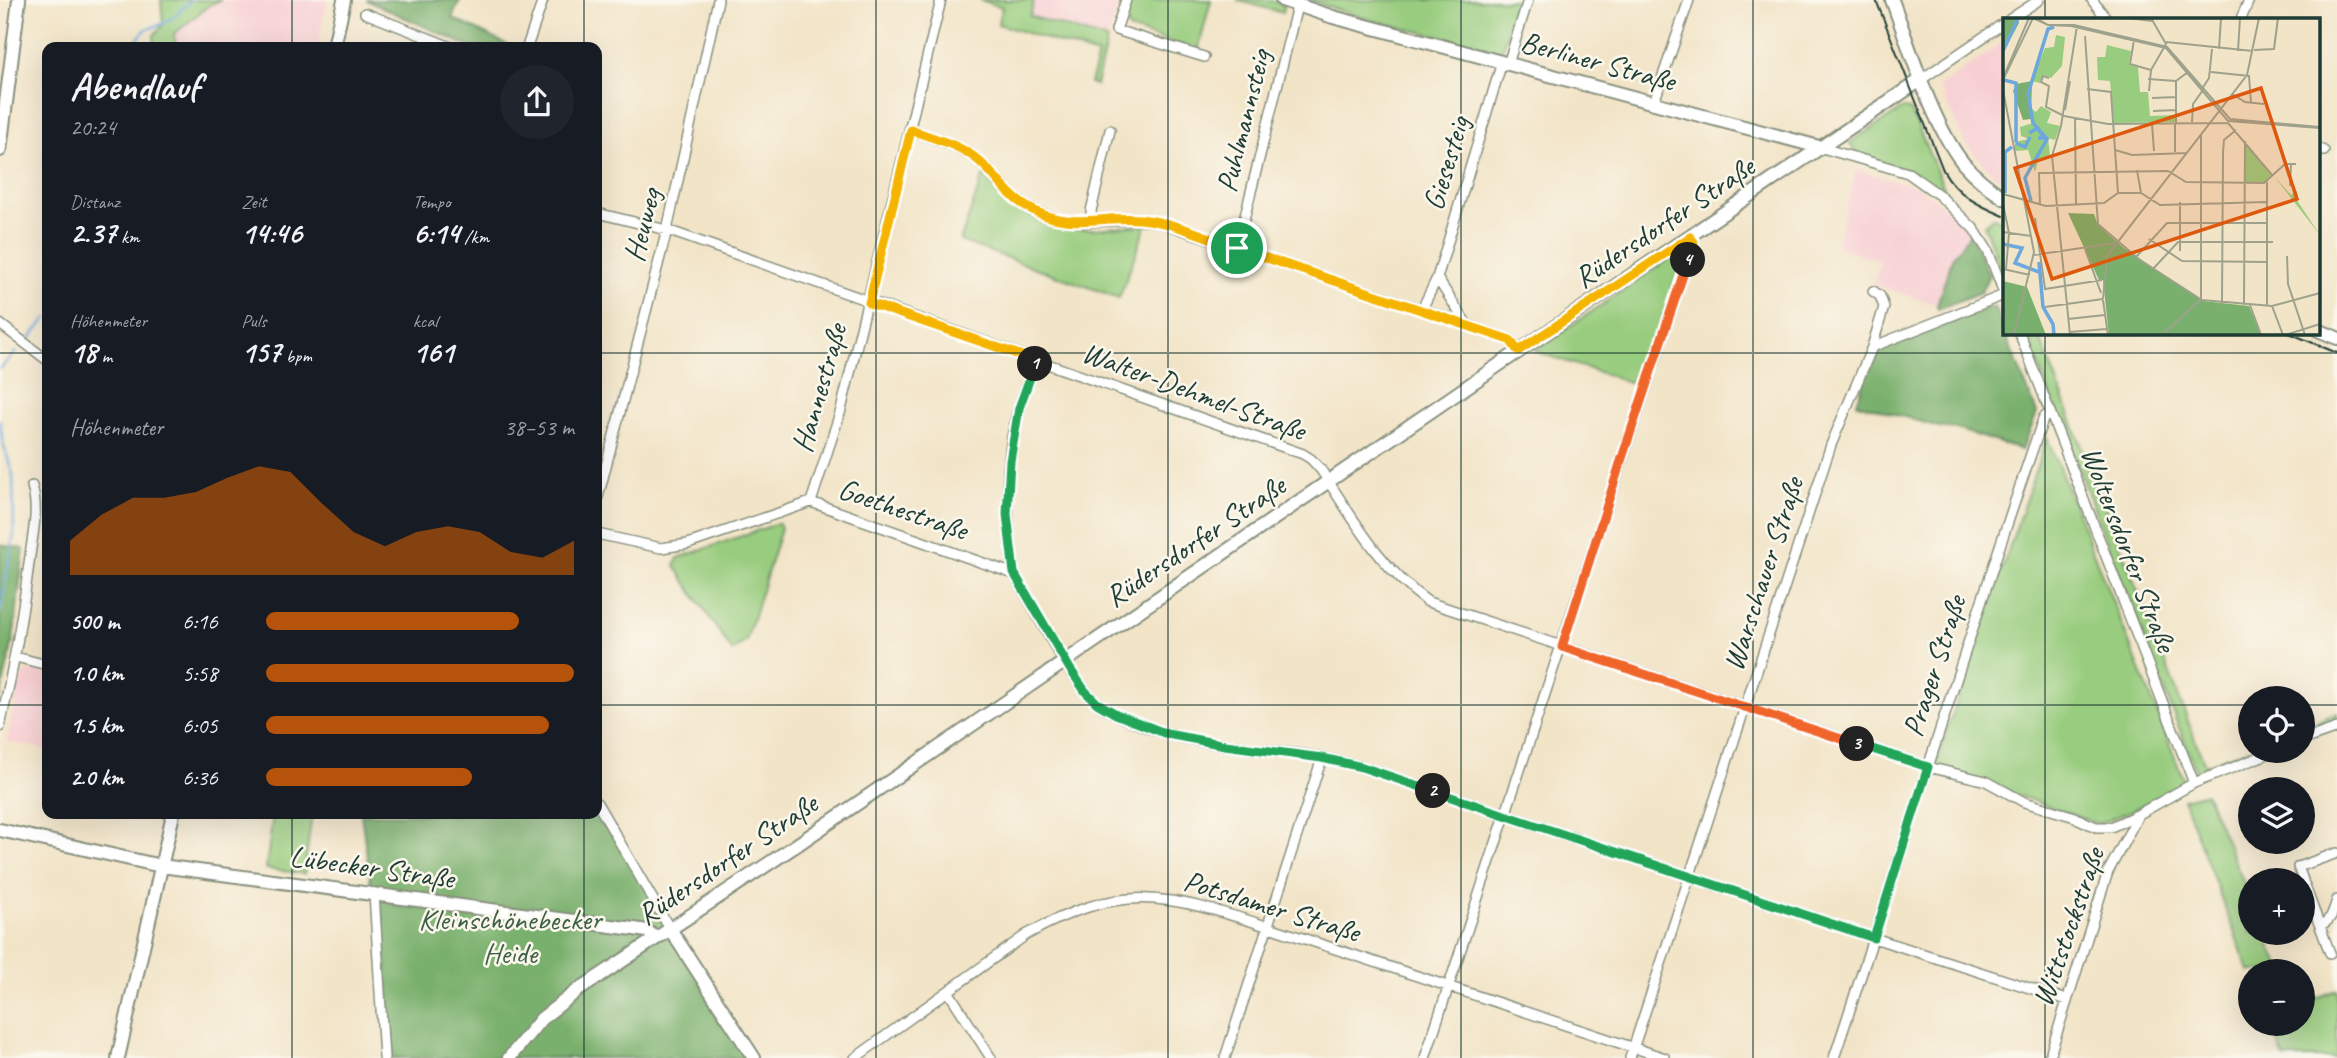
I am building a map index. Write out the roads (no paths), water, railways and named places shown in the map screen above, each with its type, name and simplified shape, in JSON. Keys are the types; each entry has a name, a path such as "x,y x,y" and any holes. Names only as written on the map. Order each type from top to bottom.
{"street":[{"path":"0,150 19,0"},
{"path":"335,42 344,0"},
{"path":"529,42 543,0"},
{"name":"Heuweg","path":"602,482 667,230 718,0"},
{"name":"Hannestraße","path":"811,502 841,410 869,303 941,0"},
{"path":"1126,0 1116,30 1203,57"},
{"name":"Berliner Straße","path":"1282,0 1819,147"},
{"name":"Giesesteig","path":"1422,309 1437,278 1505,63 1528,0"},
{"path":"1654,102 1689,0"},
{"path":"1892,0 1922,79 1957,155 1970,171 2003,197"},
{"path":"2012,18 2039,0"},
{"path":"2092,0 2105,18"},
{"path":"2241,18 2249,0"},
{"name":"Puhlmannsteig","path":"1237,248 1297,3"},
{"path":"365,13 438,42"},
{"path":"1922,79 2003,24"},
{"name":"Rüdersdorfer Straße","path":"509,1058 541,1019 556,1006 1922,79"},
{"path":"911,130 969,154 980,162 1005,191 1032,210 1065,221 1092,222 1124,218 1150,220 1468,325 1510,340 1518,351"},
{"path":"1092,222 1090,211 1110,130"},
{"path":"1819,147 1908,173 1939,195 1974,229 1988,250 2003,291"},
{"name":"Walter-Dehmel-Straße","path":"602,214 667,230 1303,454 1311,459 1329,481 1381,557 1412,590 1428,602 1928,767 1986,781 2024,802 2072,816 2096,827 2110,827 2139,814"},
{"path":"1425,1058 1694,242 1690,237"},
{"path":"1437,278 1468,325"},
{"name":"Warschauer Straße","path":"1630,1058 1831,445 1872,347 1884,307 1880,296 1873,291"},
{"path":"1872,347 2003,294"},
{"path":"0,324 42,356"},
{"path":"2320,331 2337,338"},
{"name":"Woltersdorfer Straße","path":"2021,334 2194,783"},
{"path":"1037,361 1019,408 1010,461 1007,514 1014,573 1065,661 1085,691 1097,703 1141,725 1191,739 1322,758 1362,767 2067,1000"},
{"name":"Prager Straße","path":"1834,1058 1984,590 2044,417 2050,414"},
{"path":"0,727 16,657 36,505 32,486"},
{"name":"Goethestraße","path":"602,535 661,548 688,544 811,502 1014,573"},
{"path":"16,657 42,664"},
{"path":"2315,735 2337,727"},
{"path":"1224,1058 1322,758"},
{"path":"2139,814 2194,783 2245,763"},
{"path":"602,812 670,929 754,1058"},
{"name":"Wittstockstraße","path":"2049,1058 2108,872 2139,814"},
{"path":"118,1058 172,819"},
{"name":"Lübecker Straße","path":"0,830 161,866 634,929 647,931 656,938"},
{"path":"2298,868 2337,853"},
{"path":"374,894 384,1058"},
{"name":"Potsdamer Straße","path":"855,1058 1026,934 1063,915 1101,903 1150,898 1180,900 1266,926 1665,1058"},
{"path":"2320,926 2327,923 2337,900"},
{"path":"2315,913 2330,954"},
{"path":"948,991 991,1058"}],"waterway":[{"path":"133,42 145,30 175,16 191,0"},
{"path":"27,342 42,324"},
{"path":"0,369 16,352"},
{"path":"0,421 2,439 13,475 14,533 0,612"}],"tram line":[{"path":"1876,0 1943,170 1955,187 1969,199 2003,216"},
{"path":"2292,334 2337,353"}],"park label":[{"name":"Kleinschönebecker Heide","path":"510,936"}]}
